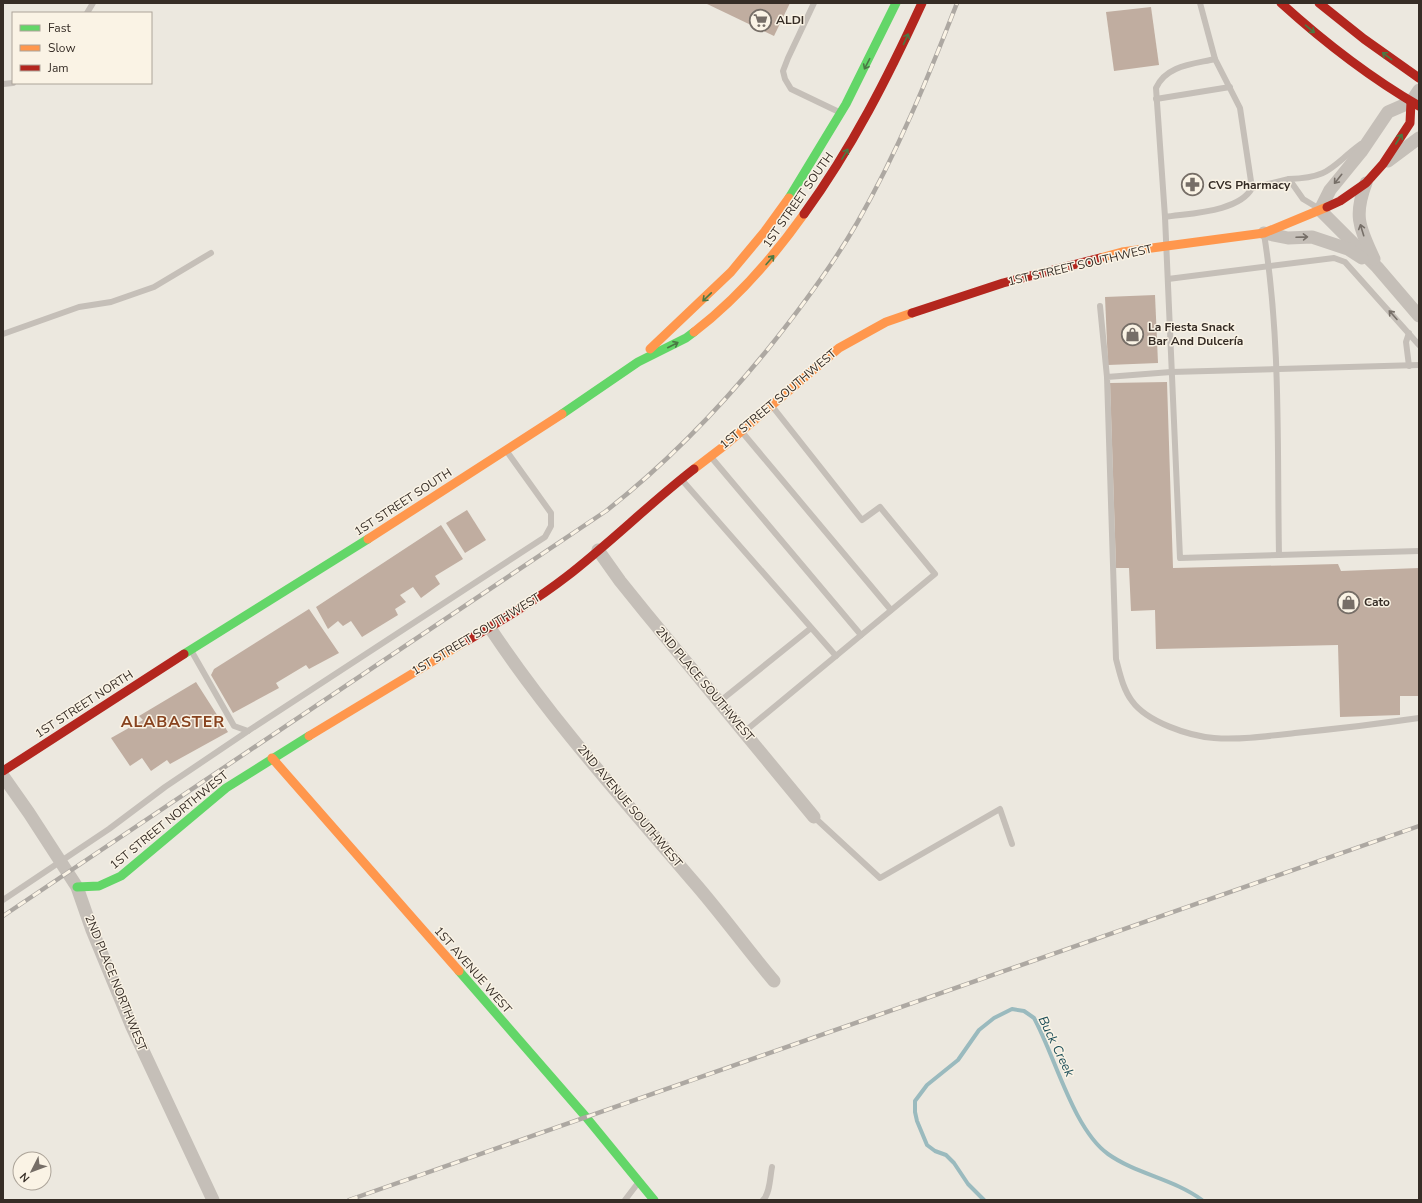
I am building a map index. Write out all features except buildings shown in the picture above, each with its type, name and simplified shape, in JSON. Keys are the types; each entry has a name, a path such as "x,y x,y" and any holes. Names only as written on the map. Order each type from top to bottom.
{"street":[{"name":"1ST STREET SOUTH","path":"638,362 725,279 742,260 786,203 840,113 881,36 896,3"},
{"name":"1ST STREET SOUTH","path":"178,658 418,508 638,362 686,338 717,314 767,263 796,228 842,159 891,70 922,3"},
{"path":"1281,3 1311,30 1371,76 1415,104"},
{"path":"1319,3 1370,44 1419,78"},
{"path":"1415,104 1419,90"},
{"path":"1415,104 1388,112 1372,136 1330,190 1320,210 1377,266 1419,316"},
{"name":"1ST STREET SOUTHWEST","path":"272,758 412,673 490,628 545,592 598,550 681,479 741,431 824,359 839,348 886,322 1004,283 1122,252 1264,233 1284,226 1340,201 1366,183 1383,164 1410,123 1415,104"},
{"path":"1383,164 1419,138"},
{"path":"1366,183 1358,209 1361,227 1377,266"},
{"path":"1264,233 1288,238 1312,237 1319,239 1348,249 1377,266"},
{"path":"725,279 737,295"},
{"name":"2ND PLACE SOUTHWEST","path":"598,550 620,581 814,817"},
{"name":"2ND AVENUE SOUTHWEST","path":"490,628 515,665 562,727 693,881 748,951 774,981"},
{"name":"1ST STREET NORTH","path":"3,771 178,658"},
{"name":"1ST STREET NORTHWEST","path":"77,887 99,886 121,876 226,788 272,758"},
{"name":"1ST AVENUE WEST","path":"272,758 586,1117 654,1200"},
{"name":"2ND PLACE NORTHWEST","path":"3,776 29,812 77,887 92,930 132,1027 213,1200"}],"lane":[{"path":"88,12 93,3"},
{"path":"814,3 783,71 785,79 791,89 840,113"},
{"path":"1200,3 1215,59 1240,108 1252,188"},
{"path":"1215,59 1176,68 1171,71 1158,83 1156,98 1165,217 1180,558 1419,551"},
{"path":"1156,98 1230,87"},
{"path":"1165,217 1232,205 1242,200 1252,188 1289,179 1304,179 1324,174 1338,165 1372,136"},
{"path":"1289,179 1304,198 1320,210"},
{"path":"1264,233 1269,266 1276,370 1278,555"},
{"path":"3,334 79,307 111,302 154,286 211,253"},
{"path":"1168,279 1334,258 1345,262 1419,345"},
{"path":"1100,306 1107,377 1116,659 1121,682 1133,702 1146,714 1172,729 1213,738 1270,736 1370,726 1419,718"},
{"path":"1409,333 1406,342 1409,366"},
{"path":"1107,377 1171,372 1419,365"},
{"path":"744,732 935,574 880,507 862,520 771,404"},
{"path":"741,431 891,610"},
{"path":"3,900 136,810 165,787 248,731 545,537 551,526 551,513 506,450"},
{"path":"711,456 861,635"},
{"path":"681,479 836,656"},
{"path":"719,702 811,628"},
{"path":"191,650 234,726 248,731"},
{"path":"814,817 880,878 1000,809 1012,844"},
{"path":"762,1200 765,1198 772,1168"},
{"path":"624,1200 639,1182"}],"waterway":[{"name":"Buck Creek","path":"984,1200 968,1184 954,1163 946,1155 935,1151 927,1145 917,1121 915,1101 927,1085 958,1060 979,1030 994,1018 1012,1009 1024,1011 1034,1018 1075,1110 1085,1128 1096,1143 1108,1154 1119,1161 1179,1187 1202,1200"}],"railway":[{"path":"3,916 606,511 671,455 731,393 750,371 792,319 837,256 872,197 899,142 935,59 957,3"},
{"path":"349,1200 1419,826"}],"traffic: fast":[{"path":"789,198 846,104 896,3"},
{"path":"562,414 638,362 686,338 694,332"},
{"path":"184,654 368,539"},
{"path":"77,887 99,886 121,876 226,788 309,736"},
{"path":"459,971 586,1117 654,1200"}],"traffic: slow":[{"path":"650,349 731,272 765,231 789,198"},
{"path":"1100,258 1122,252 1264,233 1327,207"},
{"path":"694,332 725,306 754,277 780,247 804,214"},
{"path":"694,469 724,446 839,348 886,322 912,313"},
{"path":"368,539 562,414"},
{"path":"309,736 468,640"},
{"path":"272,758 459,971"}],"traffic: jam":[{"path":"804,214 838,164 868,112 922,3"},
{"path":"1281,3 1347,58 1382,83 1419,106"},
{"path":"1319,3 1364,39 1419,78"},
{"path":"1327,207 1340,201 1366,183 1383,164 1410,123 1411,102"},
{"path":"912,313 1003,283 1100,258"},
{"path":"468,640 506,618 566,577 694,469"},
{"path":"3,771 184,654"}],"place":[{"name":"ALDI","path":"761,20"},
{"name":"CVS Pharmacy","path":"1192,185"},
{"name":"La Fiesta Snack Bar And Dulcería","path":"1132,334"},
{"name":"Cato","path":"1349,602"}],"district":[{"name":"ALABASTER","path":"173,721"}]}
